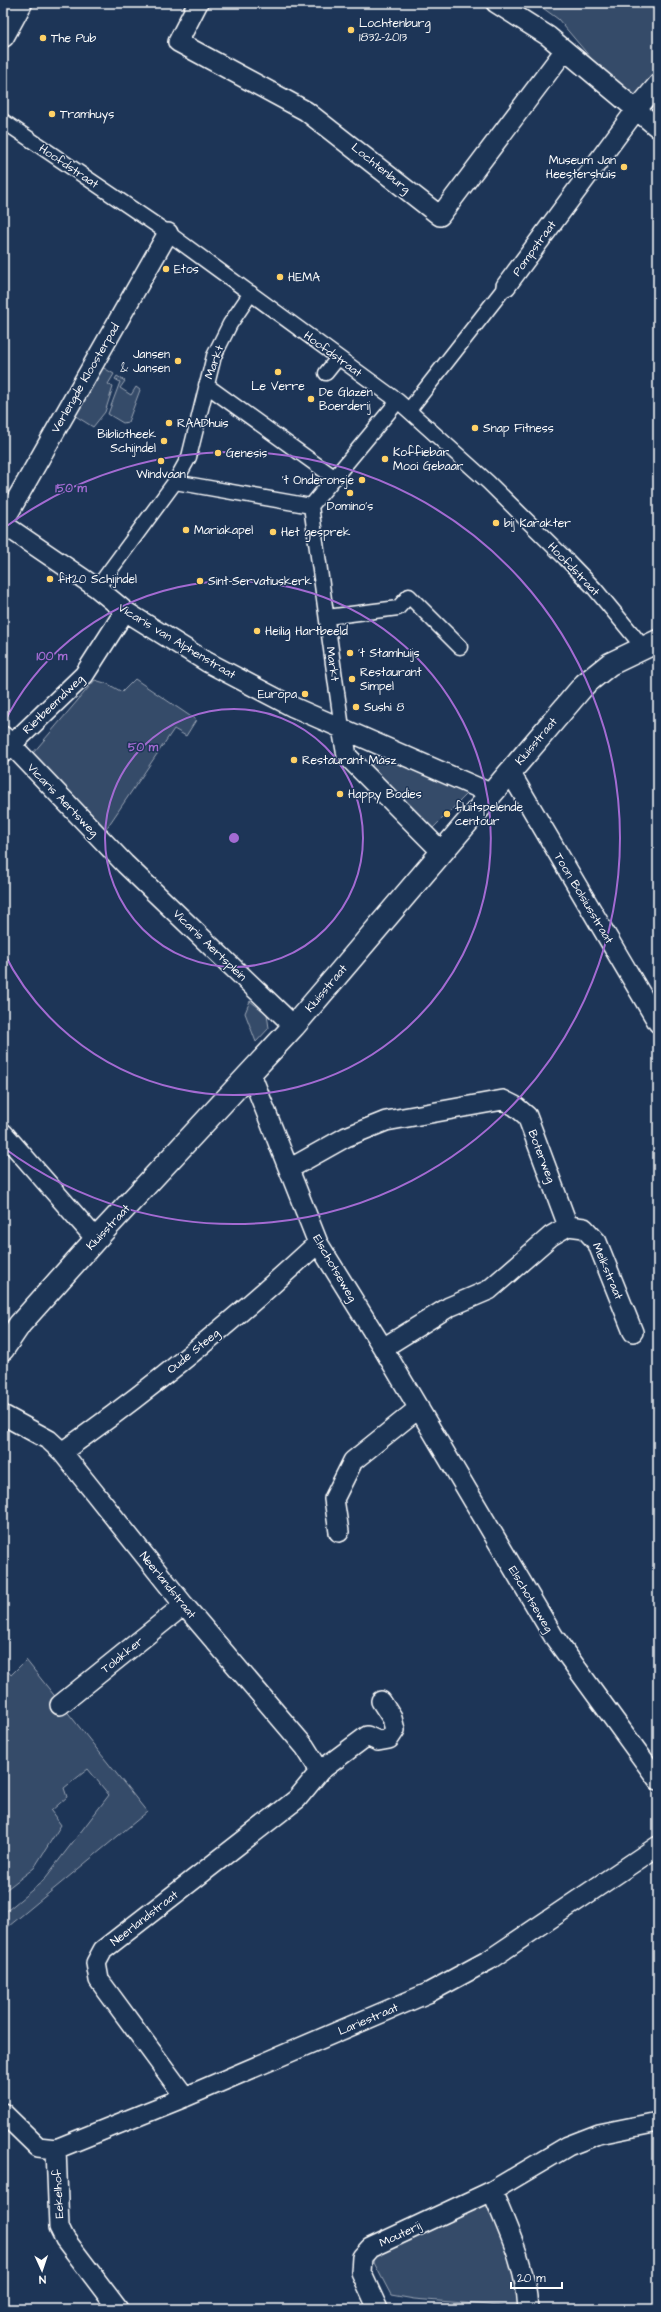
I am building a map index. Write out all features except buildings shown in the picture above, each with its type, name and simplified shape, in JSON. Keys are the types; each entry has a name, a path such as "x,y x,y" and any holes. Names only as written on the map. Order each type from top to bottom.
{"street":[{"path":"3,36 21,3"},
{"name":"Lochtenburg","path":"198,3 178,42 306,111 440,216 565,50"},
{"path":"496,3 548,36 658,128"},
{"name":"Pompstraat","path":"409,410 506,286 636,110 658,84"},
{"name":"Hoofdstraat","path":"3,121 168,233 398,401 488,482 651,644"},
{"name":"Verlengde Kloosterpad","path":"3,524 168,233"},
{"name":"Markt","path":"97,588 175,482 189,457 206,386 217,350 230,324 251,293"},
{"path":"326,373 338,358"},
{"path":"206,386 335,478"},
{"path":"175,482 311,506 398,401"},
{"name":"Markt","path":"311,506 342,728"},
{"name":"Vicaris van Alphenstraat","path":"3,524 97,588 125,611 207,662 293,707 490,793"},
{"path":"327,617 398,608 409,596 460,647"},
{"name":"Rietbeemdweg","path":"6,745 84,675 125,611"},
{"name":"Kluisstraat","path":"3,1349 20,1324 96,1239 294,1026 584,684 610,664 651,644"},
{"path":"342,728 347,756 441,851"},
{"name":"Vicaris Aertsweg","path":"6,745 125,864"},
{"name":"Toon Bolsiusstraat","path":"510,772 658,1023"},
{"name":"Vicaris Aertsplein","path":"125,864 294,1026"},
{"name":"Elschotseweg","path":"251,1074 318,1243 384,1348 554,1637 658,1780"},
{"name":"Boterweg","path":"289,1169 346,1137 386,1121 503,1100 515,1106 527,1116 568,1226"},
{"path":"3,1133 96,1239"},
{"path":"384,1348 449,1307 489,1290 551,1236 568,1226"},
{"name":"Melkstraat","path":"568,1226 584,1228 598,1242 632,1332"},
{"name":"Oude Steeg","path":"62,1452 118,1412 263,1294 318,1243"},
{"path":"339,1532 334,1499 354,1461 419,1408"},
{"name":"Neerlandstraat","path":"3,1415 49,1440 62,1452 184,1605 305,1747 320,1771"},
{"name":"Tolakker","path":"60,1705 184,1605"},
{"name":"Neerlandstraat","path":"185,2097 99,1980 96,1963 103,1950 297,1799 320,1771 367,1736 378,1741 389,1739 395,1730 392,1718 381,1701"},
{"name":"Lariestraat","path":"56,2149 185,2097 428,1993 489,1960 658,1846"},
{"path":"3,2113 38,2147 56,2149"},
{"name":"Mouterij","path":"378,2309 361,2272 362,2257 370,2248 492,2191 568,2146 583,2140 658,2122"},
{"name":"Eekelhof","path":"56,2149 59,2227 65,2239 118,2309"},
{"path":"492,2191 520,2258 527,2289 528,2309"}],"shaded area":[{"path":"536,3 658,3 658,69 634,100 590,57 558,19"},
{"path":"97,364 114,374 108,384 113,387 105,412 93,427 74,415"},
{"path":"117,376 125,381 120,388 131,395 136,387 140,390 128,422 123,423 108,414 120,382 115,379"},
{"path":"135,679 196,720 186,736 174,729 104,832 36,762 33,753 95,680 108,684 122,692"},
{"path":"382,749 471,790 430,831 369,770"},
{"path":"250,1001 267,1014 269,1028 256,1042 245,1013"},
{"path":"26,1660 147,1812 3,1931 3,1914 43,1881 109,1795 88,1769 64,1788 67,1797 51,1811 61,1825 34,1868 3,1892 3,1665 11,1675"},
{"path":"492,2195 525,2308 414,2299 391,2295 373,2261 374,2253"}],"place":[{"name":"Lochtenburg 1832-2013","path":"351,30"},
{"name":"The Pub","path":"43,38"},
{"name":"Tramhuys","path":"52,114"},
{"name":"Museum Jan Heestershuis","path":"624,167"},
{"name":"Etos","path":"166,269"},
{"name":"HEMA","path":"280,277"},
{"name":"Jansen & Jansen","path":"178,361"},
{"name":"Le Verre","path":"278,372"},
{"name":"De Glazen Boerderij","path":"311,399"},
{"name":"RAADhuis","path":"169,423"},
{"name":"Snap Fitness","path":"475,428"},
{"name":"Bibliotheek Schijndel","path":"164,441"},
{"name":"Genesis","path":"218,453"},
{"name":"Koffiebar Mooi Gebaar","path":"385,459"},
{"name":"Windvaan","path":"161,461"},
{"name":"'t Onderonsje","path":"362,480"},
{"name":"Domino's","path":"350,493"},
{"name":"bij Karakter","path":"496,523"},
{"name":"Mariakapel","path":"186,530"},
{"name":"Het gesprek","path":"273,532"},
{"name":"fit20 Schijndel","path":"50,579"},
{"name":"Sint-Servatiuskerk","path":"200,581"},
{"name":"Heilig Hartbeeld","path":"257,631"},
{"name":"'t Stamhuijs","path":"350,653"},
{"name":"Restaurant Simpel","path":"352,679"},
{"name":"Europa","path":"305,694"},
{"name":"Sushi 8","path":"356,707"},
{"name":"Restaurant Mász","path":"294,760"},
{"name":"Happy Bodies","path":"340,794"},
{"name":"fluitspelende centour","path":"447,814"}]}
